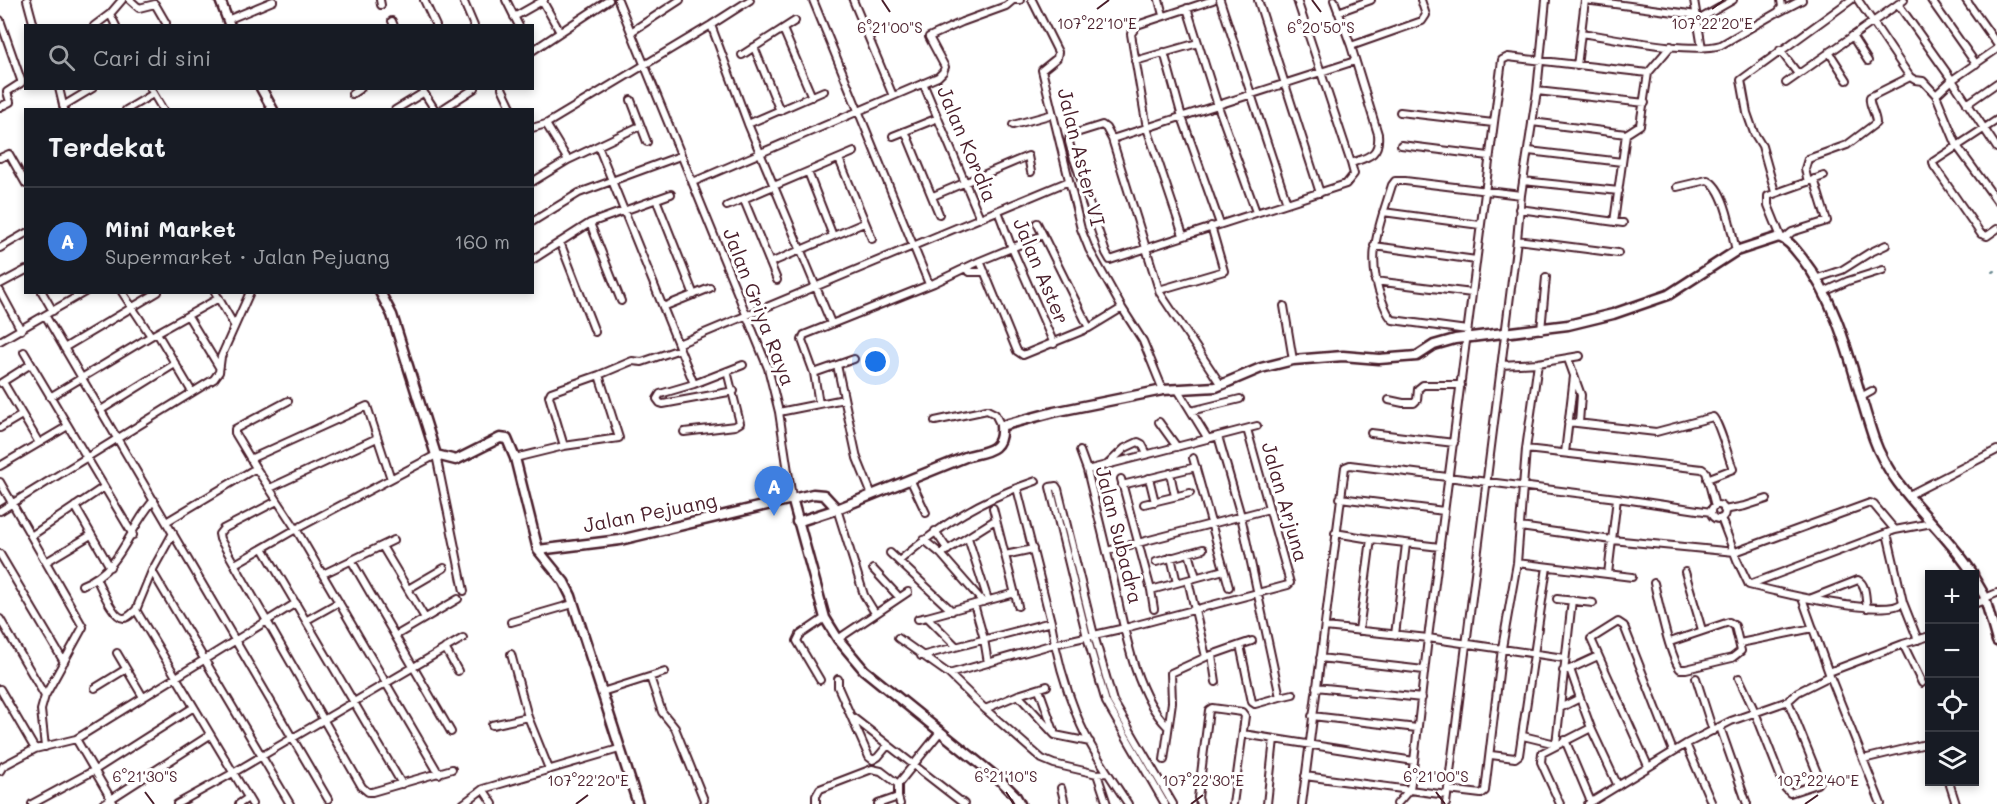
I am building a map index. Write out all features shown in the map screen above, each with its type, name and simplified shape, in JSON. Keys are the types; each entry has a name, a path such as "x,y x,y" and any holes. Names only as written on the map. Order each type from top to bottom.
{"street":[{"path":"27,0 33,24"},
{"path":"97,24 110,14 122,0"},
{"path":"130,0 139,8 155,4 166,23"},
{"path":"220,0 229,23 273,1"},
{"path":"424,0 435,24"},
{"path":"463,0 473,24"},
{"path":"506,0 518,24"},
{"path":"514,17 543,0 560,32"},
{"path":"534,50 609,0"},
{"name":"Jalan Griya Raya","path":"618,0 768,368 779,412 797,522 825,618 838,639 864,670 1005,784 1020,804"},
{"path":"631,32 680,0"},
{"path":"534,127 546,124 711,26 750,0"},
{"path":"813,0 929,284"},
{"path":"853,0 893,96"},
{"path":"693,182 938,77 945,70 929,37 1006,6 1011,1 1020,0"},
{"name":"Jalan Aster VI","path":"1032,0 1058,52 1057,58 1042,70 1081,229 1089,249 1143,341 1163,390"},
{"path":"1159,0 1163,15"},
{"path":"1183,235 1147,128 1131,34 1137,25 1213,0"},
{"path":"1220,0 1287,203"},
{"path":"1258,0 1320,193"},
{"path":"1221,386 1166,305 1159,290 1146,247 1112,139 1106,128 1102,125 1070,135 1069,142 1106,254 1110,260 1146,247 1183,235 1346,184 1354,174 1297,0"},
{"path":"1334,0 1376,124 1378,142 1373,153 1351,163"},
{"path":"1338,12 1371,0"},
{"path":"1351,46 1422,21 1426,15 1421,0"},
{"path":"1446,804 1506,333 1519,209 1537,91 1546,0"},
{"path":"1577,66 1585,0 1698,18 1733,0"},
{"path":"1694,0 1702,48"},
{"path":"1778,12 1782,7 1781,0"},
{"path":"1581,33 1671,46 1702,48 1721,45 1800,0"},
{"path":"1775,192 1762,146 1754,133 1747,112 1740,82 1744,76 1851,0"},
{"path":"1858,0 1911,76 1915,80 1923,81 1936,95 1957,146 1997,201"},
{"path":"1931,0 1976,64"},
{"path":"1966,0 1997,44"},
{"path":"1786,83 1901,2 1997,148"},
{"path":"1187,8 1218,106 1256,212"},
{"path":"110,14 115,24"},
{"path":"0,20 21,83 7,92 10,102 0,107"},
{"path":"742,55 795,21"},
{"path":"711,26 748,124 831,323"},
{"path":"783,29 812,97"},
{"path":"1852,36 1868,61"},
{"path":"1135,61 1198,43"},
{"path":"1532,122 1626,134 1640,125 1648,73 1671,46"},
{"path":"754,47 780,111"},
{"path":"1936,95 1952,80 1997,49"},
{"path":"1780,50 1798,74"},
{"path":"1164,52 1182,117 1220,224"},
{"path":"1828,52 1847,80"},
{"path":"1397,804 1410,789 1414,761 1480,225 1503,59 1508,57 1648,73"},
{"path":"1112,139 1355,62"},
{"path":"1521,195 1395,181 1383,212 1374,246 1375,281 1388,315 1393,320 1467,333 1506,333 1568,326 1613,314 1668,295 1736,251 1761,242 1783,238 1792,232 1827,221 1805,169 1808,159 1847,145 1876,123 1870,97 1911,76"},
{"path":"1967,104 1997,83"},
{"name":"Jalan Kordia","path":"923,84 980,218"},
{"path":"60,90 64,108 90,90"},
{"path":"262,90 272,108"},
{"path":"352,94 358,90"},
{"path":"503,90 512,108"},
{"path":"129,108 151,91 162,108"},
{"path":"398,108 422,91 434,108"},
{"path":"444,108 465,91"},
{"path":"748,124 824,91"},
{"path":"1537,91 1645,103"},
{"path":"631,100 647,142"},
{"path":"1400,112 1493,123"},
{"path":"1012,125 1053,114"},
{"path":"893,136 938,117"},
{"path":"1997,120 1935,160 1934,166 1982,234 1987,236 1997,229"},
{"path":"546,124 568,160"},
{"path":"534,181 568,160 640,126"},
{"path":"905,131 939,214"},
{"path":"1614,222 1626,134"},
{"path":"1401,145 1489,156"},
{"path":"598,146 694,384"},
{"path":"1529,150 1622,162"},
{"path":"727,206 854,152"},
{"path":"0,158 10,155 24,180"},
{"path":"534,221 579,193 680,156"},
{"path":"933,196 1028,156 1031,172"},
{"path":"839,159 872,239"},
{"path":"808,172 833,236"},
{"path":"1824,176 1775,192 1768,196 1767,201 1783,238 1790,243 1818,278 1841,334 1880,453 1909,495 1969,570"},
{"path":"1677,187 1707,180 1714,184 1726,211 1736,251"},
{"path":"564,446 549,393 632,361 642,362 748,315 1069,181"},
{"path":"1523,181 1619,191"},
{"path":"534,259 590,223 671,194"},
{"path":"656,199 694,295"},
{"path":"744,200 777,280"},
{"path":"1519,209 1623,223"},
{"name":"Jalan Aster","path":"998,211 1054,344"},
{"path":"1383,212 1480,225"},
{"path":"590,223 621,301"},
{"path":"770,263 864,223"},
{"path":"1037,223 1089,328"},
{"path":"1159,290 1224,271 1211,226"},
{"path":"0,248 24,234"},
{"path":"819,404 814,373 801,338 804,335 1043,235"},
{"path":"1517,240 1618,253"},
{"path":"560,242 595,332"},
{"path":"1818,278 1842,270 1886,245"},
{"path":"1374,246 1476,260"},
{"path":"980,261 1020,354 1026,355 1054,344 1089,328 1122,308"},
{"path":"964,268 970,272 985,272"},
{"path":"1824,292 1848,281 1883,270"},
{"path":"0,284 24,271"},
{"path":"1541,330 1546,277"},
{"path":"1375,281 1472,293"},
{"path":"663,308 710,288"},
{"path":"0,291 2,300 21,330"},
{"path":"43,294 53,311"},
{"path":"0,341 81,294"},
{"path":"123,294 175,364 192,392"},
{"path":"64,348 155,294"},
{"path":"0,511 216,376 221,357 249,294"},
{"path":"381,294 392,315 436,455 464,591"},
{"path":"50,397 188,316 217,296 234,325"},
{"path":"1284,306 1293,360"},
{"path":"45,315 328,799"},
{"path":"188,316 219,368"},
{"path":"1001,426 1054,412 1163,390 1221,386 1261,368 1293,360 1343,356 1379,359 1417,356 1467,333"},
{"path":"24,352 133,535"},
{"path":"1501,365 1538,363 1580,356"},
{"path":"814,373 854,359"},
{"path":"1568,359 1581,395 1579,423"},
{"path":"1305,776 1447,793 1484,793 1491,755 1502,648 1516,563 1526,449 1538,363"},
{"path":"31,364 1,382 39,443"},
{"path":"101,410 175,364"},
{"path":"734,391 663,404 658,402 660,394 743,365"},
{"path":"837,365 857,458 872,495"},
{"path":"684,432 735,426 740,420 728,371"},
{"path":"515,458 564,446 619,438 598,375"},
{"path":"1565,453 1574,376"},
{"path":"1389,400 1412,403 1417,399 1418,389 1423,385 1461,385"},
{"path":"1178,390 1208,439"},
{"path":"1862,397 1872,391"},
{"path":"779,412 844,399"},
{"path":"1191,411 1240,399"},
{"path":"288,401 235,429 235,433 297,529 438,774"},
{"path":"250,459 367,406 390,479"},
{"path":"797,522 837,509 910,478 998,446 1002,437 1001,426 994,414 987,410 935,422"},
{"path":"0,428 22,415"},
{"path":"1568,422 1656,432 1714,418 1733,469 1707,478"},
{"path":"1160,422 1177,447"},
{"path":"0,466 68,426"},
{"path":"1087,470 1257,426"},
{"name":"Jalan Arjuna","path":"1247,429 1290,583 1258,592"},
{"path":"1371,433 1454,443"},
{"path":"1218,436 1241,516 1280,697"},
{"path":"270,488 377,438"},
{"path":"235,564 436,455 456,460 504,438 507,439 515,458 538,550 564,582 573,604 638,804"},
{"path":"1107,465 1125,448 1138,442 1142,444 1147,454"},
{"path":"1526,449 1702,469 1706,472 1715,506 1711,512"},
{"path":"1909,495 1997,450"},
{"name":"Jalan Subadra","path":"1080,451 1087,470 1125,628 1144,693 1168,727"},
{"path":"1193,458 1229,587"},
{"path":"1302,804 1335,533 1344,470 1350,465 1711,512"},
{"path":"1154,609 1122,482 1196,467"},
{"path":"166,522 256,468"},
{"path":"1170,472 1176,496"},
{"path":"910,478 926,513"},
{"path":"1149,478 1155,502"},
{"path":"899,561 935,531 981,502 1036,481"},
{"path":"0,482 83,627 45,696 40,714 45,747"},
{"path":"31,536 104,487"},
{"path":"1017,488 1051,622 1054,644 1077,717 1107,773 1128,804"},
{"path":"1054,488 1106,702 1165,804"},
{"path":"1144,504 1190,493"},
{"name":"Jalan Pejuang","path":"538,550 620,540 813,494 824,495 837,509"},
{"path":"1340,498 1444,511"},
{"path":"1608,574 1617,498"},
{"path":"1724,510 1767,499"},
{"path":"82,585 97,580 110,567 154,500"},
{"path":"277,501 220,531 220,539 365,790 372,792 452,769"},
{"path":"1520,527 1612,540 1735,552 1870,503 1891,532 1903,602 1918,640"},
{"path":"75,506 110,567"},
{"path":"1715,506 1721,506 1724,510"},
{"path":"993,508 1018,606"},
{"path":"837,509 864,596 874,613"},
{"path":"1107,551 1269,509"},
{"path":"1721,518 1724,510"},
{"path":"1711,512 1714,518 1721,518"},
{"path":"1721,518 1749,585"},
{"path":"941,554 995,520"},
{"path":"1749,585 1891,532 1932,523"},
{"path":"935,531 948,550"},
{"path":"97,580 116,615 127,618 136,610 152,571 173,533"},
{"path":"1335,533 1440,547"},
{"path":"46,562 91,535"},
{"path":"968,538 985,601"},
{"path":"1359,631 1371,539"},
{"path":"323,574 394,540"},
{"path":"924,540 941,554 985,601"},
{"path":"1395,635 1406,544"},
{"path":"382,546 425,618"},
{"path":"263,548 402,784"},
{"path":"1005,555 1033,549"},
{"path":"1156,562 1203,549"},
{"path":"890,553 952,611"},
{"path":"1189,553 1196,577"},
{"path":"0,554 64,662"},
{"path":"1171,557 1177,583"},
{"path":"351,560 451,732"},
{"path":"1516,563 1632,577"},
{"path":"1491,755 1518,757 1547,567"},
{"path":"408,589 444,568"},
{"path":"873,569 899,597"},
{"path":"1151,590 1224,570"},
{"path":"152,571 290,804"},
{"path":"1685,572 1702,630"},
{"path":"1188,580 1216,682"},
{"path":"1811,598 1858,580 1864,589 1867,608"},
{"path":"1654,583 1670,642 1676,663 1680,669 1732,658 1741,651 1733,623 1729,622 1670,642"},
{"path":"1749,585 1802,598 1867,608 1892,608 1903,602"},
{"path":"1979,586 1997,641"},
{"path":"838,639 908,592"},
{"path":"949,674 1054,644 1196,610 1258,592"},
{"path":"918,619 1015,593"},
{"path":"1979,602 1997,593"},
{"path":"1802,598 1881,804"},
{"path":"395,636 459,599"},
{"path":"1557,599 1593,603"},
{"path":"1572,600 1564,658 1591,728 1618,786"},
{"path":"307,621 339,602"},
{"path":"1,766 35,749 76,740 296,603"},
{"path":"511,622 573,604"},
{"path":"974,604 988,663"},
{"path":"136,610 250,801 239,804"},
{"path":"927,617 956,646"},
{"path":"820,680 797,642 800,635 825,618"},
{"path":"0,619 45,696"},
{"path":"921,656 1051,622"},
{"path":"1648,766 1591,638 1609,626 1621,622 1673,751"},
{"path":"1325,627 1428,638 1564,658"},
{"path":"1740,643 1813,628"},
{"path":"1090,636 1113,701 1173,804"},
{"path":"1565,740 1590,803 1673,751 1720,727 1788,700 1830,674 1925,637"},
{"path":"177,804 463,638"},
{"path":"898,638 949,674 1042,759 1097,774 1107,773"},
{"path":"1164,760 1172,702 1171,674 1209,656 1252,641"},
{"path":"1903,644 1922,683"},
{"path":"1240,645 1252,702 1255,705 1293,694"},
{"path":"445,648 458,671"},
{"path":"117,653 143,697"},
{"path":"511,654 528,717 549,769"},
{"path":"1567,670 1598,656"},
{"path":"1320,658 1424,670"},
{"path":"95,688 126,669"},
{"path":"1556,744 1567,670"},
{"path":"602,692 665,672"},
{"path":"650,677 662,712 675,729 704,800"},
{"path":"1696,678 1713,731"},
{"path":"1739,678 1787,791 1790,793 1817,784 1820,780 1788,700"},
{"path":"838,679 838,687 871,759 877,759 888,745"},
{"path":"985,709 1047,686"},
{"path":"1316,687 1422,698"},
{"path":"0,689 35,749"},
{"path":"1039,689 1055,735"},
{"path":"1018,695 1055,735 1090,742"},
{"path":"1560,708 1580,698"},
{"path":"32,804 94,770 194,707"},
{"path":"1200,804 1198,798 1209,710 1212,708 1242,712 1245,716 1233,804"},
{"path":"851,716 964,804"},
{"path":"1312,716 1417,728"},
{"path":"492,725 528,717"},
{"path":"1720,727 1747,804"},
{"path":"1560,804 1540,760 1542,753 1591,728"},
{"path":"878,804 899,801 898,784 940,732"},
{"path":"1243,734 1414,761"},
{"path":"103,804 112,802 210,735"},
{"path":"1522,736 1556,744"},
{"path":"1267,804 1274,739"},
{"path":"76,740 112,802"},
{"path":"1863,759 1925,743"},
{"path":"1686,744 1712,804"},
{"path":"463,804 483,789 620,749"},
{"path":"816,804 816,796 820,789 872,770 881,771 898,784"},
{"path":"1097,774 1107,804"},
{"path":"1950,786 1956,804"},
{"path":"1061,788 1065,804"},
{"path":"483,789 493,804"}],"place":[{"name":"Mini Market","path":"774,516"}]}
